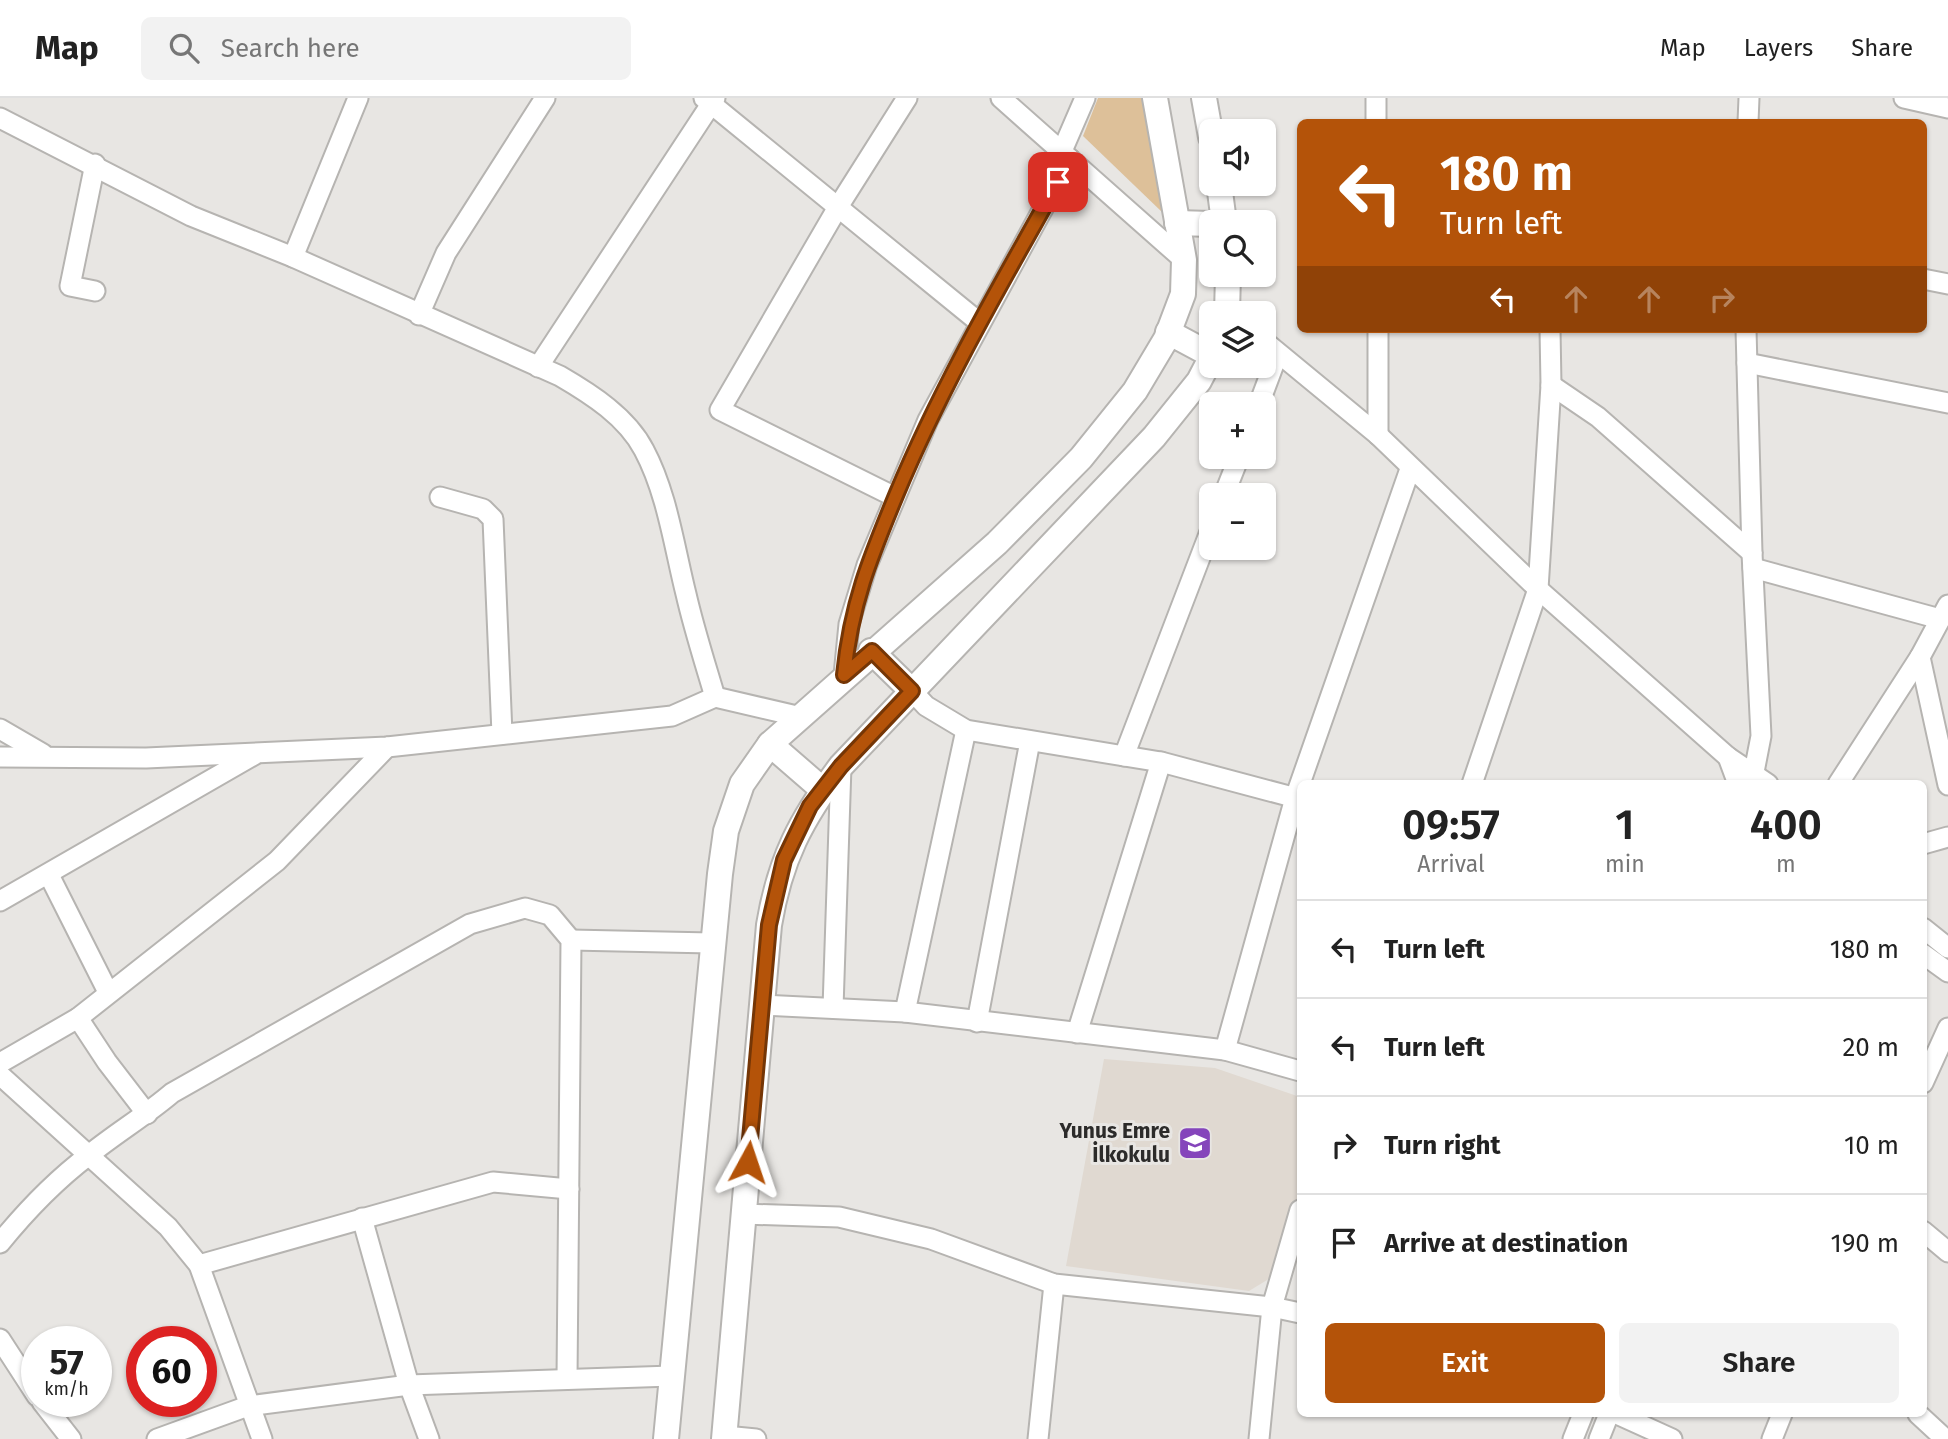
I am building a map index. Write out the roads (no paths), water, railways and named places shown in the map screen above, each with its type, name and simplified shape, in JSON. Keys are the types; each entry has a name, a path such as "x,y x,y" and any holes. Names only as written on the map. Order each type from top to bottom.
{"main road":[{"path":"666,1439 711,943 726,831 742,784 770,744 844,675 997,543 1081,457 1135,391 1168,332 1183,294 1184,260 1155,98"},
{"path":"1204,98 1208,119"},
{"path":"1177,223 1199,223"},
{"path":"1168,332 1199,349"},
{"path":"725,1438 761,1005 774,893 795,834 841,766 1154,437 1200,378"},
{"path":"872,651 912,691"},
{"path":"770,744 823,790"}],"street":[{"path":"293,257 358,98"},
{"path":"419,315 446,253 545,98"},
{"path":"895,497 720,410 838,207 907,98"},
{"path":"1001,98 1184,260"},
{"path":"844,675 849,624 867,565 895,497 928,420 1066,155 1085,98"},
{"path":"1376,98 1376,119"},
{"path":"1748,119 1749,98"},
{"path":"1904,98 1948,108"},
{"path":"538,367 710,100 980,323"},
{"path":"0,118 95,164 191,216 293,257 538,367 590,394 619,418 643,449 666,511 692,621 715,697"},
{"path":"95,164 70,286 95,291"},
{"path":"1927,280 1948,284"},
{"path":"1378,333 1378,435"},
{"path":"1473,780 1538,589 1551,384 1550,333"},
{"path":"1746,333 1752,561 1761,736 1754,780"},
{"path":"1276,354 1378,435 1410,469 1538,589 1754,780"},
{"path":"1747,363 1948,402"},
{"path":"1551,384 1598,417 1752,561 1944,612 1920,657 1841,780"},
{"path":"1304,780 1410,469"},
{"path":"440,497 483,509 493,519 502,734"},
{"path":"1124,756 1199,560"},
{"path":"1920,657 1941,730 1948,785"},
{"path":"912,691 926,706 966,730 1161,762 1297,799"},
{"path":"0,757 146,758 387,747 672,716 715,697 801,717"},
{"path":"0,729 47,756"},
{"path":"905,1012 966,730"},
{"path":"977,1022 1030,741"},
{"path":"0,1063 78,1018 277,861 387,747"},
{"path":"0,901 50,875 259,752"},
{"path":"1077,1033 1161,762"},
{"path":"833,1008 841,766"},
{"path":"1225,1050 1297,802"},
{"path":"1927,843 1948,837"},
{"path":"50,875 108,992"},
{"path":"4,1233 88,1155 172,1093 470,924 525,908 550,915 570,940 567,1379"},
{"path":"1927,931 1948,948"},
{"path":"570,940 711,943"},
{"path":"1927,957 1948,972"},
{"path":"761,1005 905,1012 1225,1050 1297,1070"},
{"path":"78,1018 107,1062 147,1114"},
{"path":"1927,1074 1948,1028"},
{"path":"0,1075 168,1227 199,1265 262,1439"},
{"path":"199,1265 493,1182 569,1189"},
{"path":"743,1214 839,1217 932,1239 1054,1284 1272,1307 1297,1312"},
{"path":"362,1218 410,1385 429,1439"},
{"path":"1259,1439 1272,1307 1297,1220"},
{"path":"1927,1234 1948,1252"},
{"path":"1038,1439 1054,1284"},
{"path":"0,1339 21,1371"},
{"path":"157,1439 248,1406 410,1385 673,1376"},
{"path":"54,1417 71,1439"},
{"path":"1573,1439 1582,1417"},
{"path":"1599,1439 1608,1417"},
{"path":"1624,1417 1672,1439"},
{"path":"1772,1439 1782,1417"},
{"path":"1921,1417 1945,1439"},
{"path":"725,1438 757,1439"}],"place":[{"name":"Yunus Emre İlkokulu","path":"1195,1143"}]}
